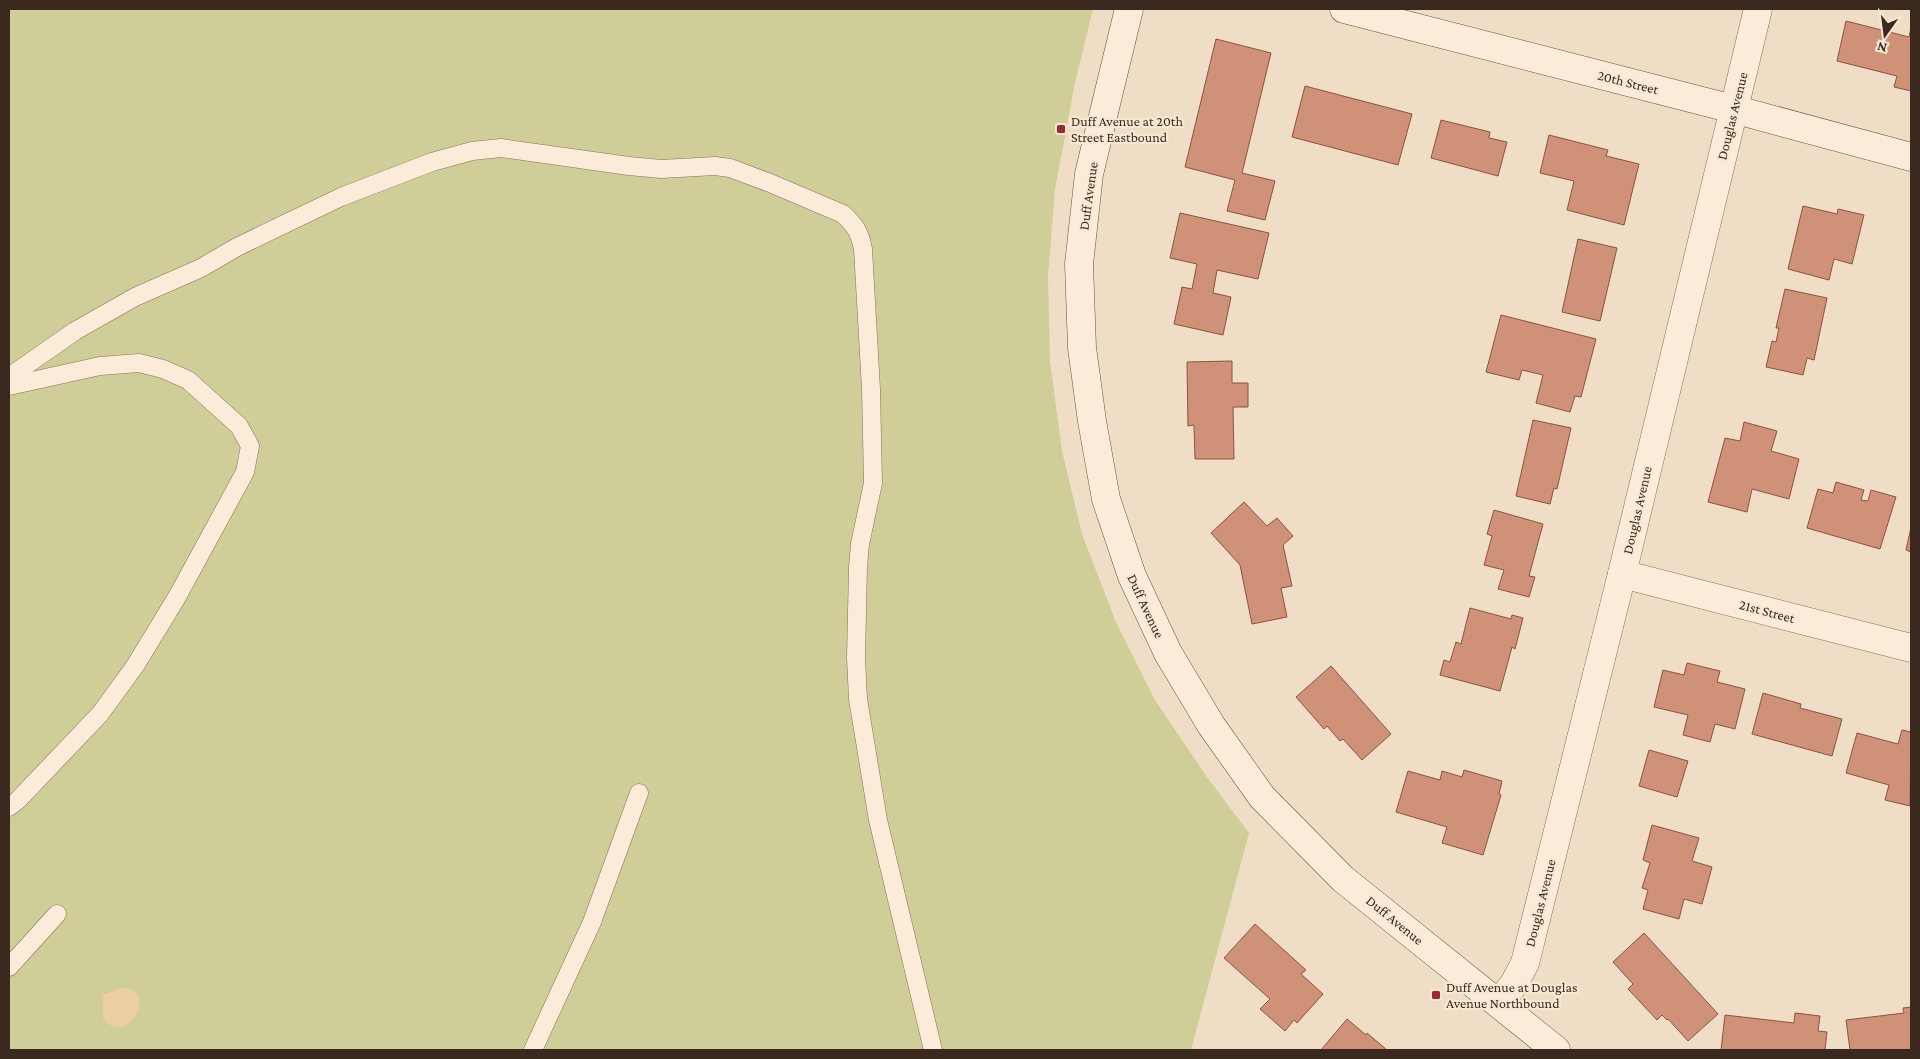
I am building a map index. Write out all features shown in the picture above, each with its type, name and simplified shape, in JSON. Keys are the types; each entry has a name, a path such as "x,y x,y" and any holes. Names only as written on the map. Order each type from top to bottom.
{"street":[{"name":"Duff Avenue","path":"1129,9 1089,174 1079,264 1082,348 1092,421 1106,499 1132,576 1168,653 1211,725 1262,797 1343,879 1556,1050"},
{"name":"20th Street","path":"1344,9 1911,157"},
{"name":"Douglas Avenue","path":"1499,1003 1514,984 1526,963 1758,9"},
{"name":"21st Street","path":"1622,574 1911,648"}],"lane":[{"path":"9,377 75,331 109,311 135,297 200,268 246,243 341,197 432,162 472,152 502,148 661,169 715,166 730,168 843,214 853,223 860,234 863,249 871,389 873,482 860,544 858,567 856,658 858,698 878,820 934,1050"},
{"path":"9,386 100,366 139,362 163,369 188,380 239,426 250,446 245,472 177,597 135,666 100,714 18,800 9,807"},
{"path":"533,1050 592,922 639,793"},
{"path":"9,967 57,914"}],"shaded area":[{"path":"9,9 1093,9 1075,83 1055,189 1048,276 1050,361 1062,451 1082,534 1115,620 1155,700 1207,777 1249,833 1191,1050 9,1050"}],"sand":[{"path":"121,988 132,990 138,995 140,1002 134,1018 128,1024 120,1027 112,1026 103,1019 103,997 104,994"}],"building":[{"path":"1846,21 1909,37 1911,28 1911,91 1894,87 1897,76 1837,61"},
{"path":"1216,39 1271,53 1242,173 1275,181 1265,220 1227,211 1235,180 1185,167"},
{"path":"1305,86 1412,114 1398,165 1292,137"},
{"path":"1441,120 1490,132 1489,138 1507,142 1498,176 1431,158"},
{"path":"1549,135 1608,150 1606,156 1639,164 1624,225 1567,210 1574,181 1540,173"},
{"path":"1803,206 1837,214 1838,209 1864,215 1852,264 1834,259 1829,280 1788,269"},
{"path":"1180,213 1269,233 1258,279 1217,270 1213,293 1231,297 1223,335 1174,324 1182,287 1192,289 1197,264 1170,258"},
{"path":"1578,239 1617,248 1600,321 1562,312"},
{"path":"1785,289 1827,298 1814,360 1807,358 1803,375 1766,367 1772,341 1776,342 1779,328 1776,328"},
{"path":"1501,315 1596,339 1581,397 1575,396 1570,412 1536,403 1543,375 1522,370 1519,380 1486,372"},
{"path":"1232,361 1232,383 1248,383 1248,407 1233,407 1234,459 1195,459 1194,425 1188,426 1187,362"},
{"path":"1533,420 1571,428 1557,489 1554,488 1550,504 1516,496"},
{"path":"1744,422 1777,431 1771,451 1799,459 1789,499 1752,489 1747,512 1708,502 1725,438 1740,441"},
{"path":"1836,482 1864,490 1861,500 1868,501 1871,490 1896,497 1880,549 1807,528 1818,489 1833,493"},
{"path":"1244,502 1267,526 1277,518 1293,536 1283,545 1292,586 1281,588 1287,617 1252,624 1240,565 1211,533"},
{"path":"1494,510 1543,524 1529,576 1535,577 1529,597 1498,589 1504,570 1484,565 1492,536 1487,534"},
{"path":"1911,527 1911,552 1906,550"},
{"path":"1470,608 1511,619 1512,615 1523,618 1515,649 1512,647 1500,691 1440,675 1444,660 1450,662 1456,642 1461,644"},
{"path":"1687,663 1720,671 1717,682 1745,689 1735,729 1715,724 1710,742 1683,735 1688,715 1654,707 1663,670 1684,675"},
{"path":"1331,666 1391,734 1362,760 1343,739 1340,741 1327,726 1324,729 1296,697"},
{"path":"1763,693 1801,704 1800,708 1842,719 1832,756 1752,734"},
{"path":"1902,730 1911,732 1910,806 1885,800 1889,785 1846,773 1857,733 1898,744"},
{"path":"1649,750 1688,761 1677,797 1639,786"},
{"path":"1464,770 1502,781 1499,794 1501,795 1483,855 1442,843 1447,827 1396,812 1408,771 1440,780 1442,771 1462,777"},
{"path":"1652,825 1699,838 1692,861 1712,867 1702,904 1684,899 1679,919 1643,909 1648,890 1642,888 1650,863 1643,860"},
{"path":"1255,924 1306,970 1301,974 1323,994 1297,1023 1294,1020 1285,1031 1260,1009 1270,999 1224,958"},
{"path":"1644,933 1718,1014 1688,1041 1668,1019 1662,1015 1657,1020 1628,989 1633,984 1613,962"},
{"path":"1911,1007 1911,1050 1850,1050 1846,1020 1904,1013 1903,1008"},
{"path":"1795,1013 1820,1016 1818,1031 1827,1032 1825,1050 1721,1050 1725,1015 1794,1023"},
{"path":"1347,1019 1366,1035 1367,1033 1387,1050 1321,1050"}],"place":[{"name":"Duff Avenue at 20th Street Eastbound","path":"1061,129"},
{"name":"Duff Avenue at Douglas Avenue Northbound","path":"1436,995"}]}
